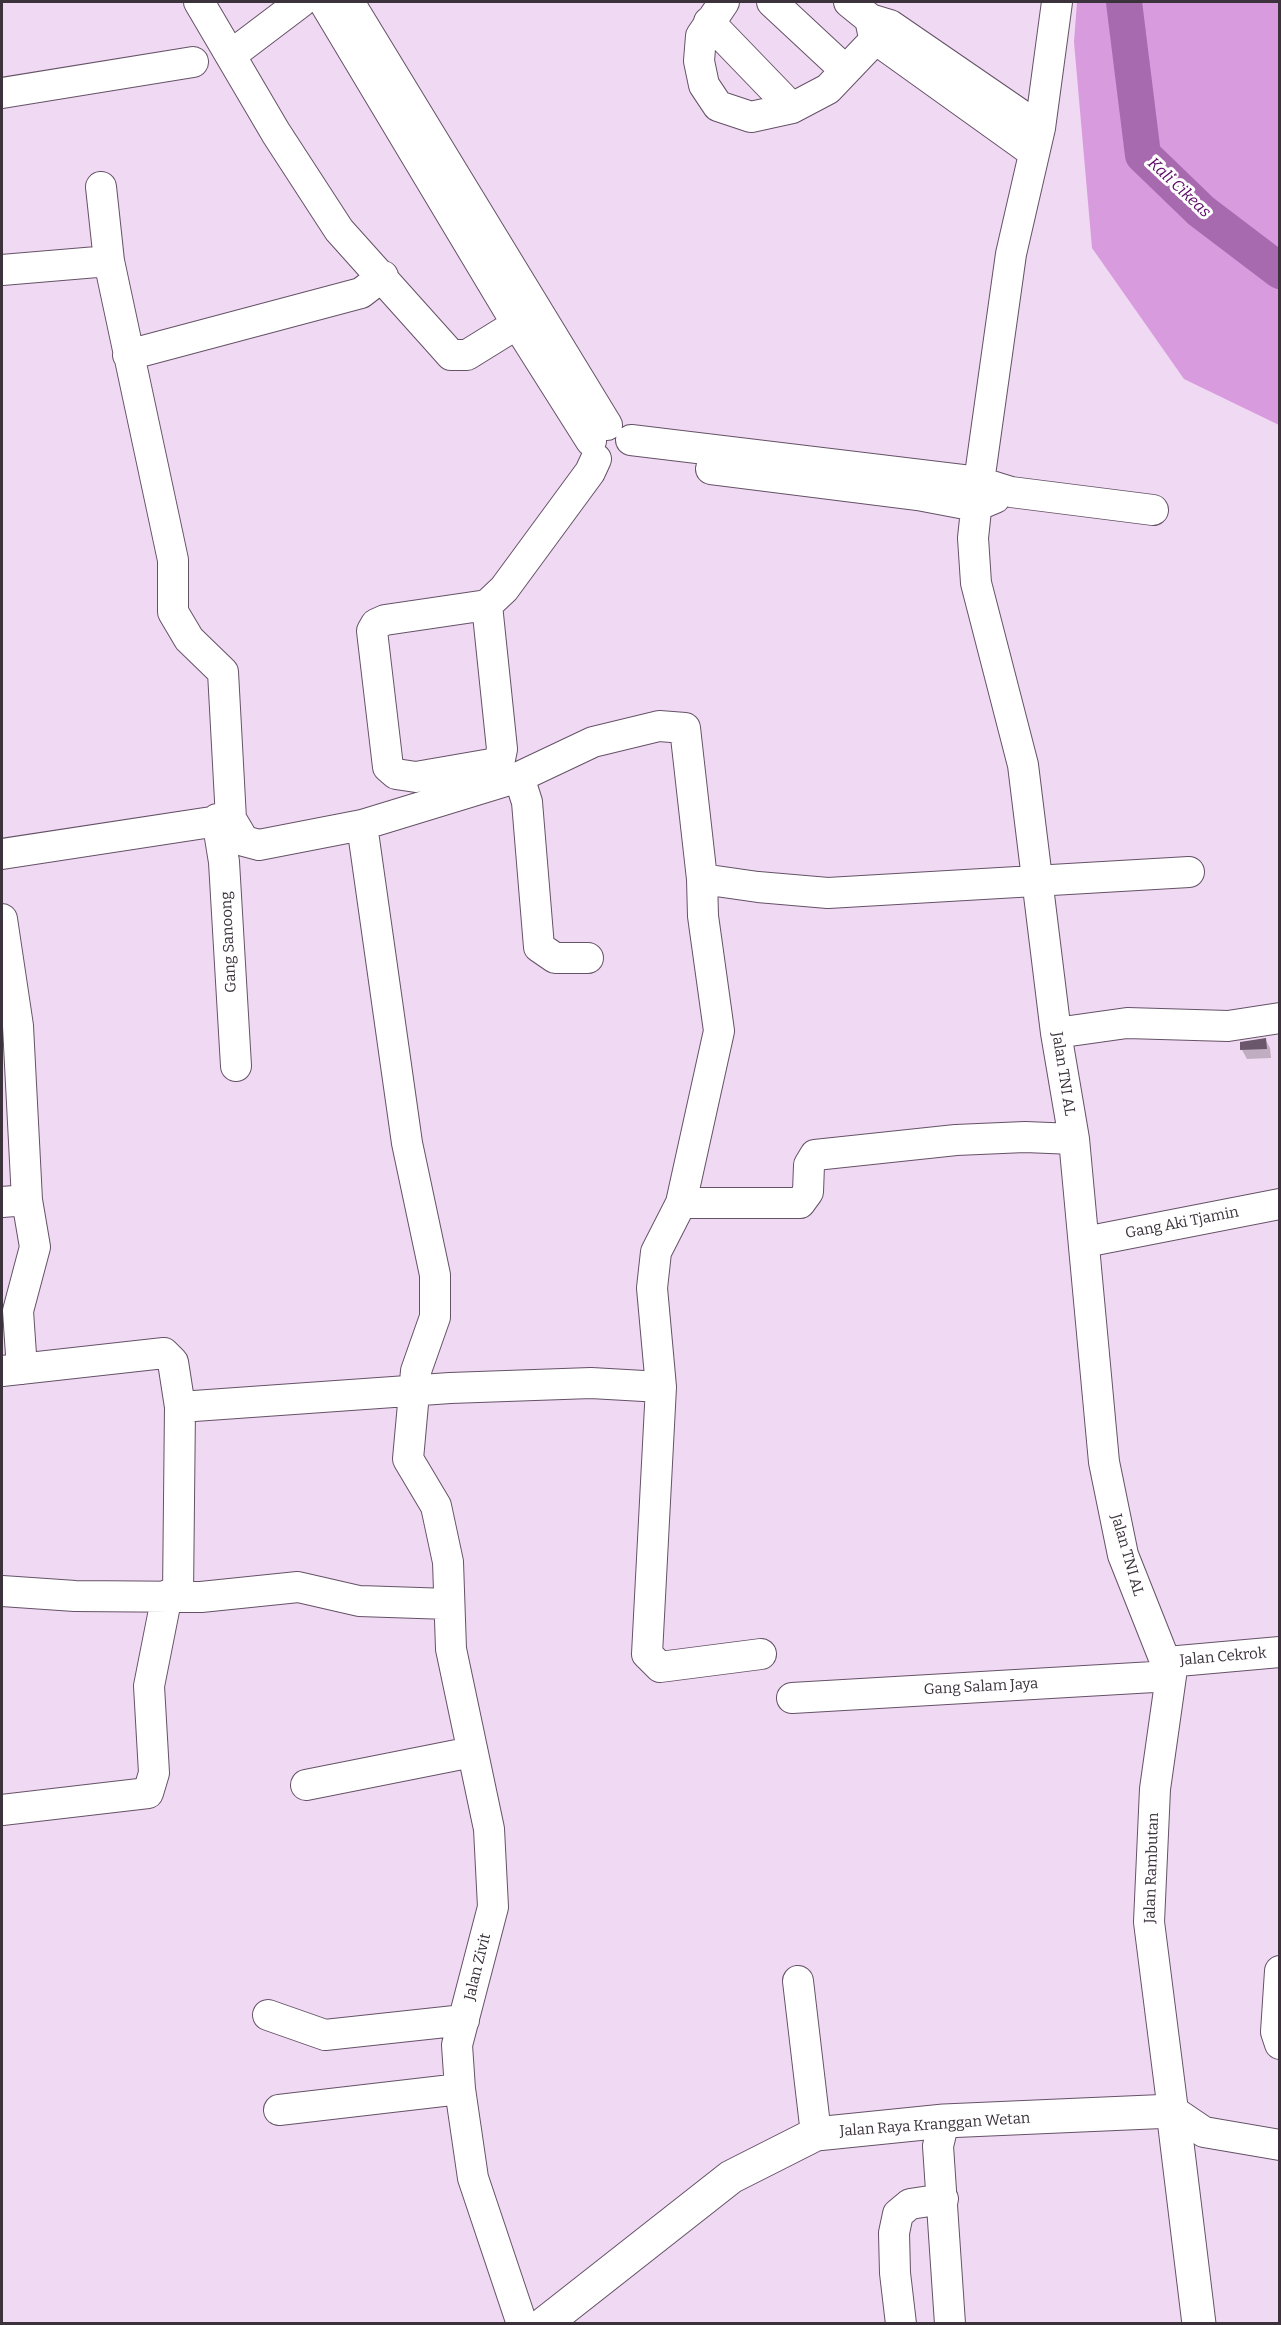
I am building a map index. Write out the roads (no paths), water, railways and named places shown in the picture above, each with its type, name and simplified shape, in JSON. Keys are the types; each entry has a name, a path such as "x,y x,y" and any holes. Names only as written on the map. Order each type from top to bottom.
{"main road":[{"name":"Jalan Raya Kranggan Wetan","path":"544,2324 731,2177 816,2134 944,2121 1173,2111"},
{"path":"1173,2111 1199,2324"}],"street":[{"path":"199,2 276,133 339,230 383,276 451,355 467,355 517,324"},
{"path":"231,55 301,2"},
{"path":"324,2 517,324 606,451 807,470 977,494 1011,492 1153,510"},
{"path":"349,2 606,451"},
{"path":"772,2 845,70"},
{"name":"Jalan TNI AL","path":"1057,2 1036,140 1011,254 977,494 973,538 976,584 1023,765 1056,1033 1074,1139 1104,1462 1123,1555 1141,1606 1169,1669"},
{"path":"792,108 717,12 701,36 699,61 704,85 718,106 751,117 792,108 828,89 845,70 871,21 1036,140"},
{"path":"2,93 193,62"},
{"name":"Gang Sanoong","path":"101,187 109,261 173,560 173,612 189,639 223,672 224,862 236,1066"},
{"path":"2,270 109,261"},
{"path":"128,355 361,293 383,276"},
{"path":"487,605 502,749 500,759 491,764 416,777 396,774 388,766 372,631 376,624 487,605 504,588 606,451"},
{"path":"2,854 224,819 244,841 259,845 362,825 519,777 593,742 659,726 685,728 702,879 703,916 719,1031 681,1203 656,1252 652,1288 661,1387 646,1654 660,1667 761,1654"},
{"path":"519,777 527,802 540,947 555,958 588,958"},
{"name":"Jalan Zivit","path":"362,825 407,1143 435,1275 435,1317 416,1371 408,1459 436,1506 448,1562 451,1649 489,1829 493,1907 457,2045 460,2089 474,2178 522,2324"},
{"path":"702,879 758,888 828,893 1189,872"},
{"path":"2,919 18,1026 14,1201 35,1247 18,1311 12,1370 164,1353 173,1362 180,1407 172,1595 149,1686 154,1773 148,1793 2,1810"},
{"path":"1056,1033 1127,1023 1228,1026 1280,1018"},
{"path":"681,1203 800,1203 808,1192 809,1165 815,1155 956,1140 1025,1137 1074,1139"},
{"name":"Gang Aki Tjamin","path":"1085,1242 1280,1204"},
{"path":"180,1407 591,1383 661,1387"},
{"path":"2,1591 75,1596 201,1597 298,1587 359,1601 448,1604"},
{"name":"Jalan Cekrok","path":"1169,1669 1280,1652"},
{"name":"Gang Salam Jaya","path":"792,1698 1169,1669"},
{"name":"Jalan Rambutan","path":"1169,1669 1155,1789 1149,1922 1173,2111"},
{"path":"306,1785 472,1752"},
{"path":"1280,1971 1276,2032 1280,2044"},
{"path":"798,1981 816,2134"},
{"path":"268,2015 325,2035 464,2020"},
{"path":"279,2110 460,2089"},
{"path":"1173,2111 1204,2132 1280,2145"},
{"path":"944,2121 938,2146 950,2324"},
{"path":"901,2324 895,2273 894,2233 898,2214 910,2204 943,2199"}],"waterway":[{"name":"Kali Cikeas","path":"1124,2 1143,155 1201,211 1280,271"}]}
